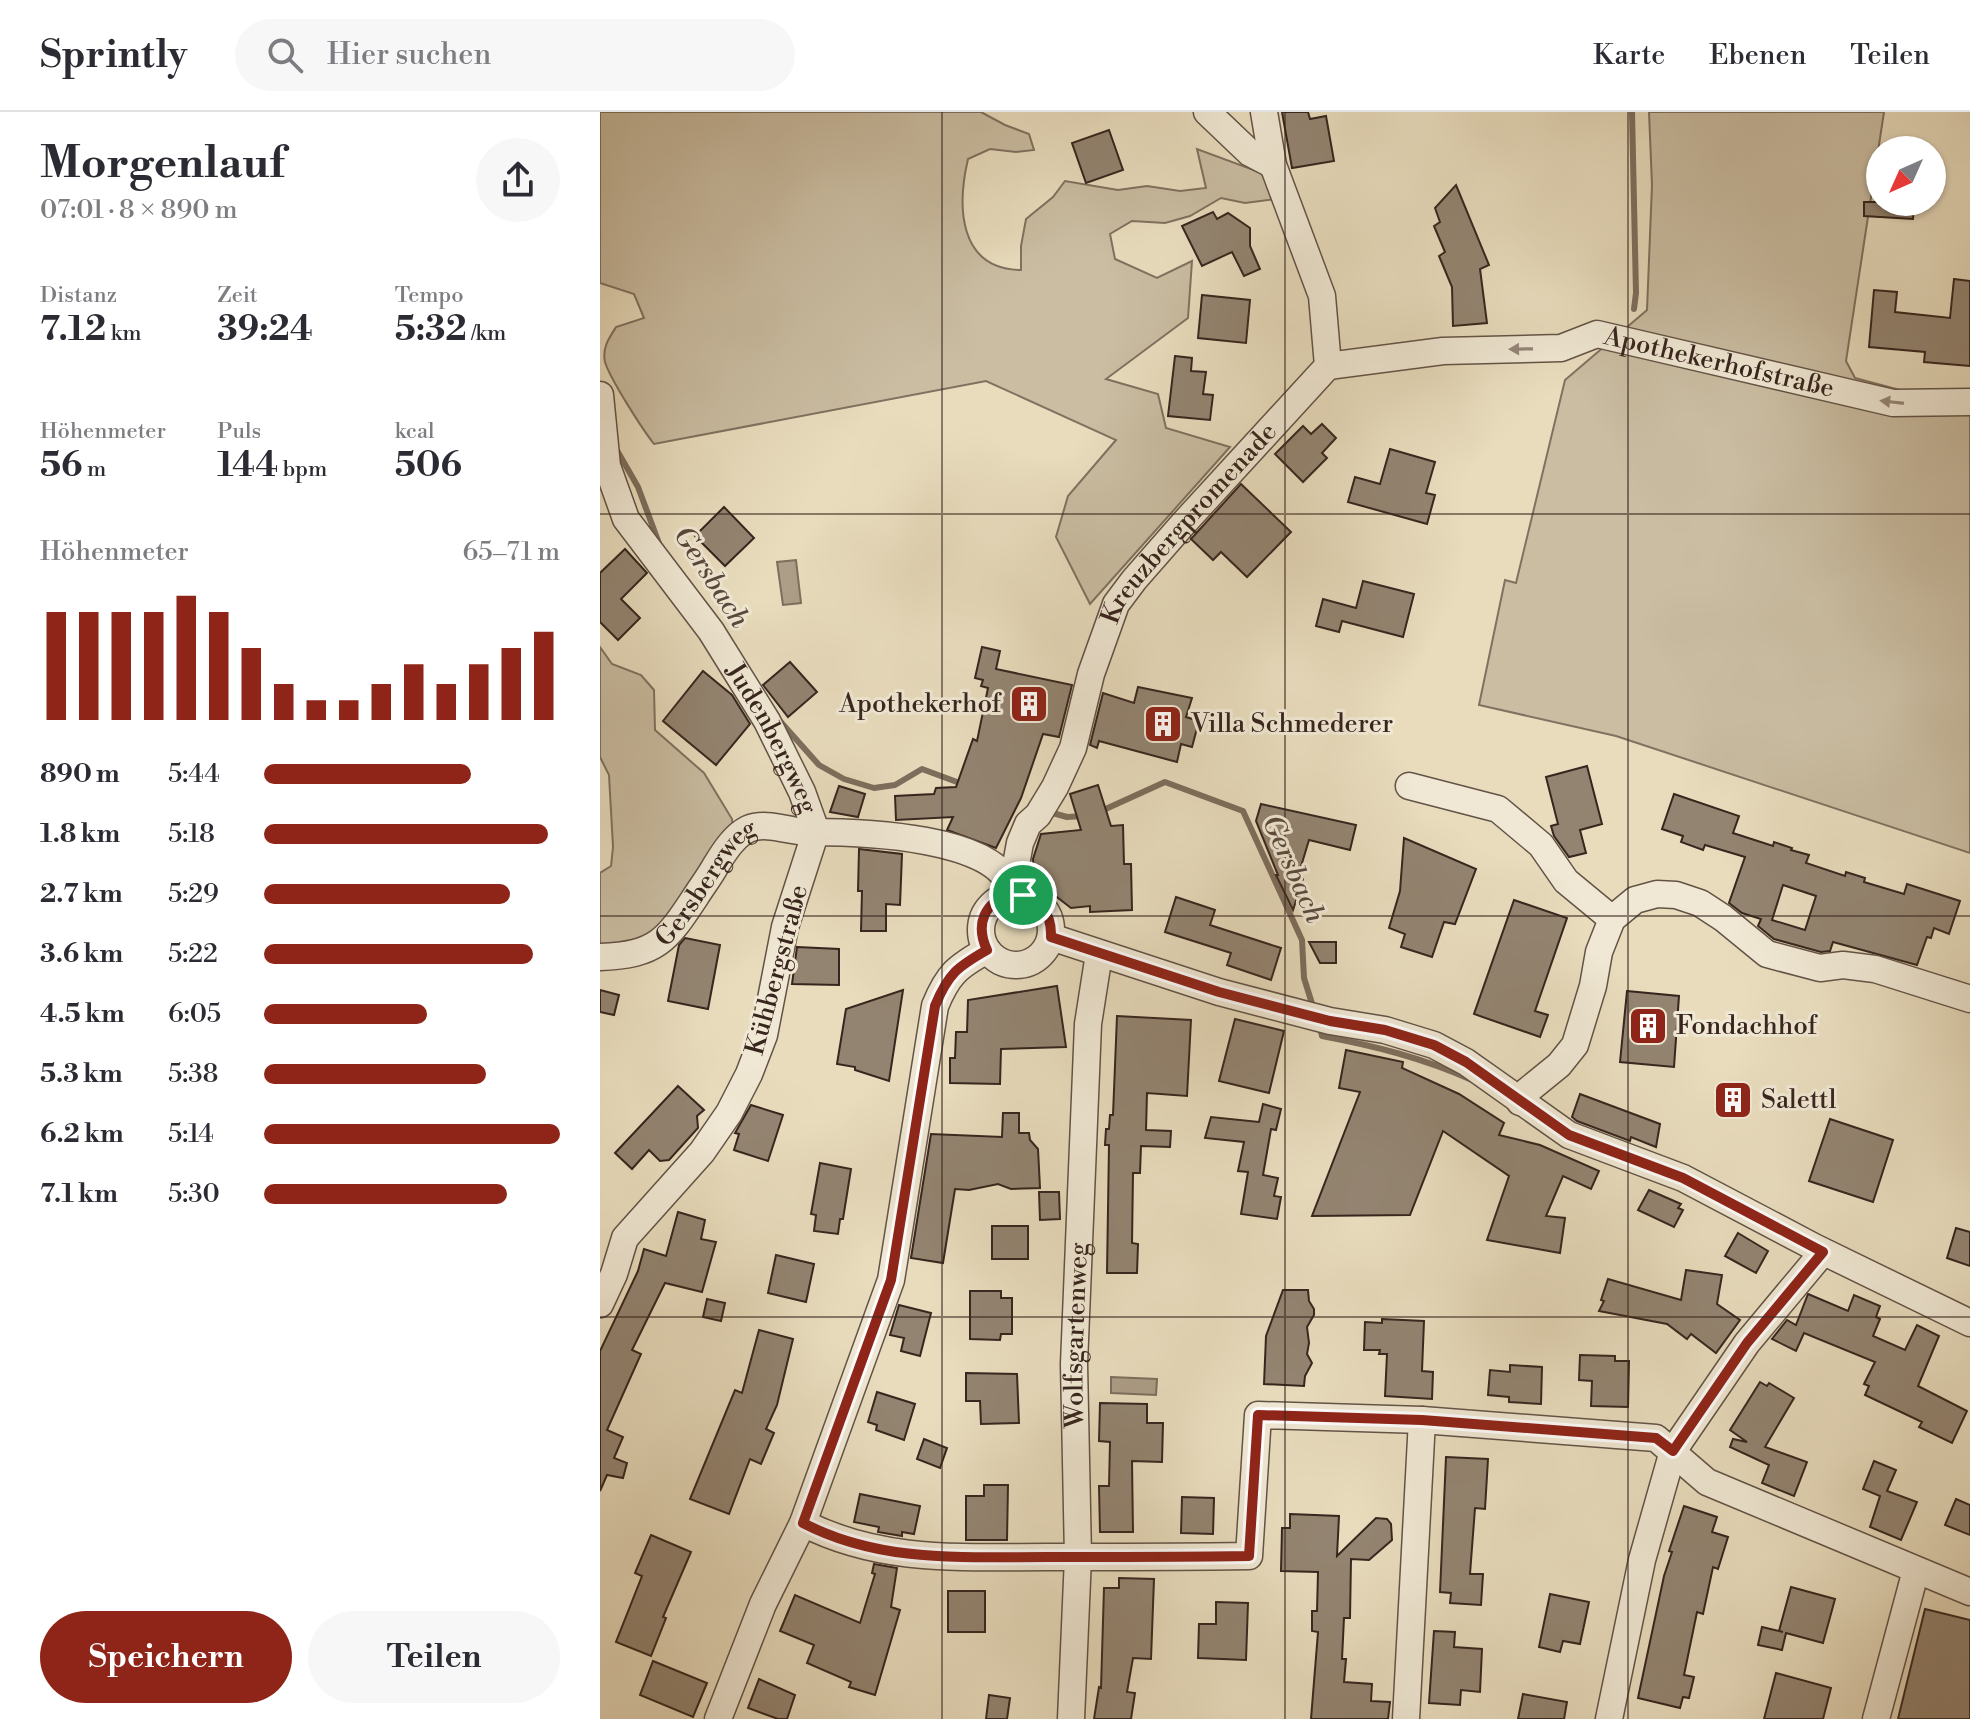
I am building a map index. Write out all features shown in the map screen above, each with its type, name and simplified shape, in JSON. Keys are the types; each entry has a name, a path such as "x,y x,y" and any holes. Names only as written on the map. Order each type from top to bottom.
{"street":[{"path":"1207,112 1250,153 1273,165"},
{"path":"1264,112 1273,165 1322,296 1328,366"},
{"name":"Apothekerhofstraße","path":"1328,366 1443,351 1561,348 1597,334 1893,403 1970,402"},
{"name":"Kreuzbergpromenade","path":"1018,895 1017,855 1028,824 1041,809 1073,748 1091,674 1116,604 1183,524 1328,366"},
{"name":"Judenbergweg","path":"601,402 607,466 626,519 711,631 767,721 802,792 816,831"},
{"path":"1409,786 1498,809 1541,845 1566,881 1612,919"},
{"name":"Gersbergweg","path":"600,957 637,953 665,939 685,916 734,840 749,829 760,826 816,831"},
{"path":"816,831 890,834 942,846 997,867 1018,895 1042,906 1049,915 1051,937 1040,957 1018,966 1006,964 987,950 980,931 982,920 993,903 1018,895"},
{"name":"Kühbergstraße","path":"600,1304 614,1274 613,1241 702,1152 729,1113 749,1074 764,1035 785,927 816,831"},
{"path":"1520,1102 1527,1091 1569,1055 1575,1045 1593,986 1599,952 1612,919 1635,900 1657,894 1676,895 1700,903 1767,954 1820,968 1843,965 1875,969 1970,999"},
{"path":"1051,937 1219,992 1320,1018 1385,1030 1434,1045 1466,1062 1569,1135 1683,1178 1815,1261 1970,1323"},
{"path":"718,1719 763,1604 803,1523 891,1280 935,1006 944,983 958,966 987,950"},
{"name":"Wolfsgartenweg","path":"1071,1719 1078,1557 1074,1364 1088,1024 1099,954"},
{"path":"1609,1719 1642,1560 1673,1451 1747,1343 1815,1261"},
{"path":"803,1523 832,1538 878,1551 943,1557 1249,1556 1258,1415 1422,1420 1656,1438 1707,1482 1970,1592"},
{"path":"1406,1719 1422,1420"},
{"path":"1876,1719 1916,1570"}],"shaded area":[{"path":"600,112 981,112 1029,134 1034,150 1016,152 990,149 968,159 963,196 967,232 974,247 985,259 1000,267 1021,270 1026,219 1053,197 1065,181 1118,190 1147,186 1180,191 1206,188 1197,149 1270,176 1275,199 1245,203 1221,198 1190,216 1165,223 1132,221 1110,234 1115,259 1157,278 1192,261 1188,318 1106,379 1158,394 1166,428 1230,447 1090,604 1056,537 1068,496 1116,440 986,381 654,444 620,392 604,357 605,348 616,327 644,318 634,294 600,283"},
{"path":"1649,112 1884,112 1880,136 1866,136 1868,216 1846,361 1855,378 1911,393 1970,389 1970,853 1616,736 1479,705 1505,580 1516,583 1565,380 1647,310 1652,185"},
{"path":"796,560 801,603 783,605 777,562"},
{"path":"600,647 612,664 641,675 654,690 655,730 704,773 732,819 735,857 701,911 600,961 600,873 611,866 613,847 609,775 600,757"},
{"path":"1111,1377 1157,1379 1156,1395 1111,1393"}],"building":[{"path":"1282,112 1308,112 1310,119 1326,116 1334,161 1292,168"},
{"path":"1109,130 1123,170 1086,183 1072,143"},
{"path":"1456,185 1489,265 1480,269 1487,323 1453,326 1452,287 1439,256 1445,252 1434,226 1440,222 1435,208"},
{"path":"1866,202 1866,216 1913,216 1913,219 1864,216"},
{"path":"1213,212 1217,219 1228,213 1250,228 1250,246 1260,269 1244,276 1232,252 1202,266 1182,226"},
{"path":"1954,279 1970,281 1970,366 1924,362 1925,352 1869,347 1874,290 1897,292 1895,312 1950,318"},
{"path":"1202,295 1250,300 1246,343 1198,338"},
{"path":"1175,356 1192,358 1191,371 1206,372 1203,394 1213,395 1210,420 1168,416"},
{"path":"1322,424 1336,438 1322,453 1327,458 1303,482 1275,454 1303,426 1311,434"},
{"path":"1390,449 1435,462 1426,493 1435,495 1427,524 1348,502 1355,477 1380,484"},
{"path":"1241,484 1291,532 1247,577 1221,552 1213,560 1191,539"},
{"path":"724,507 754,538 725,566 695,536"},
{"path":"625,549 647,573 621,599 640,618 618,640 600,622 600,573"},
{"path":"1363,581 1414,594 1403,637 1342,621 1339,632 1316,626 1323,599 1356,608"},
{"path":"982,647 1000,651 996,669 1072,685 1059,737 1043,734 1021,798 996,848 947,830 953,817 896,820 895,796 934,794 936,788 956,787 973,739 977,741 988,688 981,686 983,680 975,678"},
{"path":"790,662 817,692 788,717 763,685"},
{"path":"703,671 732,695 750,724 716,765 663,721"},
{"name":"Villa Schmederer","path":"1138,687 1192,698 1186,717 1199,721 1192,747 1181,744 1177,762 1099,741 1097,748 1090,745 1103,693 1134,703"},
{"path":"1587,766 1602,824 1580,830 1586,853 1569,857 1554,836 1551,826 1558,824 1546,777"},
{"path":"1098,785 1111,826 1123,825 1124,864 1131,864 1132,910 1090,912 1090,906 1071,908 1036,884 1033,859 1041,834 1081,830 1070,794"},
{"path":"839,786 865,794 858,817 830,812"},
{"path":"1674,794 1739,816 1733,833 1773,846 1774,842 1792,848 1809,855 1806,863 1845,876 1846,872 1865,878 1864,882 1904,894 1907,884 1960,901 1949,934 1934,928 1931,938 1927,937 1917,965 1833,942 1830,951 1821,952 1774,939 1758,926 1761,919 1742,913 1729,903 1745,857 1705,845 1703,850 1681,842 1683,836 1662,829","holes":["1783,885 1816,896 1805,930 1772,920"]},
{"path":"1261,804 1356,825 1350,850 1309,840 1299,873 1303,879 1293,910 1256,821"},
{"path":"1404,838 1476,869 1455,924 1444,922 1432,957 1401,947 1405,934 1389,928 1400,891"},
{"path":"859,849 902,854 900,905 886,904 886,931 861,931"},
{"path":"1176,897 1215,910 1210,925 1281,948 1271,980 1227,965 1231,953 1165,932"},
{"path":"1514,900 1567,918 1535,1011 1548,1015 1540,1037 1474,1014"},
{"path":"685,938 720,945 708,1009 668,1001 679,945"},
{"path":"1309,942 1336,942 1336,963 1320,963"},
{"path":"797,947 839,949 839,985 792,984"},
{"path":"1057,986 1066,1047 1001,1049 1000,1084 950,1083 950,1058 955,1058 956,1032 967,1032 968,1000"},
{"path":"600,990 619,995 614,1015 600,1012"},
{"path":"903,990 889,1081 855,1070 855,1067 837,1064 846,1009"},
{"name":"Fondachhof","path":"1627,991 1679,996 1674,1067 1620,1062"},
{"path":"1117,1016 1191,1020 1187,1096 1147,1093 1146,1130 1171,1131 1170,1147 1141,1146 1140,1173 1133,1173 1132,1243 1138,1244 1137,1273 1107,1273 1109,1145 1105,1145 1106,1129 1109,1129 1110,1115 1113,1115"},
{"path":"1235,1019 1284,1031 1269,1093 1219,1081"},
{"path":"1346,1050 1403,1062 1402,1068 1459,1094 1504,1123 1499,1135 1540,1145 1599,1171 1591,1189 1563,1176 1546,1216 1565,1218 1560,1253 1487,1240 1509,1176 1443,1131 1410,1215 1312,1216 1360,1092 1339,1088"},
{"name":"Salettl","path":"1733,1084 1744,1089 1749,1100 1744,1111 1733,1116 1722,1111 1717,1100 1722,1089"},
{"path":"678,1086 704,1110 697,1116 698,1128 669,1160 660,1161 649,1150 632,1169 615,1153"},
{"path":"1580,1094 1660,1124 1656,1147 1631,1137 1630,1141 1577,1121 1572,1117"},
{"path":"1263,1104 1281,1109 1276,1130 1271,1129 1263,1175 1278,1178 1274,1196 1281,1197 1277,1219 1241,1214 1248,1172 1238,1171 1244,1142 1205,1138 1211,1117 1259,1122"},
{"path":"751,1105 783,1115 768,1161 734,1150 739,1134 735,1133"},
{"path":"1003,1113 1019,1113 1019,1133 1029,1133 1030,1140 1038,1149 1040,1188 1011,1189 998,1184 969,1190 955,1189 943,1263 911,1258 931,1134 1002,1137"},
{"path":"1830,1119 1893,1140 1873,1202 1809,1181"},
{"path":"820,1163 851,1169 838,1234 814,1231 816,1215 811,1214"},
{"path":"1649,1190 1681,1204 1678,1208 1683,1210 1674,1227 1638,1210"},
{"path":"1039,1192 1059,1192 1060,1219 1040,1220"},
{"path":"678,1212 705,1220 701,1239 716,1242 702,1292 665,1283 632,1350 641,1354 607,1430 623,1437 614,1458 627,1463 623,1478 607,1475 600,1491 600,1351 638,1271 644,1249 666,1256"},
{"path":"992,1226 1028,1226 1028,1259 992,1259"},
{"path":"1956,1228 1970,1232 1970,1266 1947,1258"},
{"path":"1738,1233 1768,1251 1756,1273 1725,1256"},
{"path":"776,1255 814,1264 806,1302 768,1293"},
{"path":"1686,1270 1722,1275 1717,1304 1740,1320 1716,1353 1691,1334 1687,1339 1667,1324 1599,1311 1608,1279 1681,1300"},
{"path":"1283,1290 1308,1290 1314,1309 1307,1327 1307,1354 1312,1363 1304,1386 1264,1384 1266,1336"},
{"path":"970,1291 1001,1291 1001,1298 1012,1298 1012,1334 1001,1334 1000,1340 970,1339"},
{"path":"1808,1294 1848,1311 1854,1295 1880,1306 1876,1317 1880,1319 1873,1336 1905,1350 1917,1325 1939,1336 1918,1386 1967,1411 1952,1443 1919,1427 1922,1422 1865,1395 1869,1386 1864,1384 1875,1362 1804,1333 1796,1351 1772,1339 1787,1320 1796,1325"},
{"path":"707,1299 725,1303 721,1321 703,1317"},
{"path":"899,1305 931,1313 920,1356 901,1351 904,1338 890,1335"},
{"path":"1382,1319 1424,1321 1422,1371 1433,1372 1432,1399 1385,1396 1387,1354 1379,1354 1380,1350 1364,1350 1365,1322 1382,1323"},
{"path":"759,1330 793,1339 777,1405 766,1429 774,1433 761,1464 750,1459 729,1514 690,1499 735,1390 742,1393"},
{"path":"1580,1355 1615,1356 1615,1361 1629,1361 1628,1407 1591,1406 1592,1381 1579,1380"},
{"path":"1510,1365 1542,1367 1541,1404 1509,1402 1509,1397 1488,1395 1490,1370 1510,1372"},
{"path":"966,1373 1017,1374 1019,1423 981,1424 980,1401 966,1401"},
{"path":"1760,1382 1767,1386 1769,1383 1794,1398 1765,1447 1807,1462 1794,1496 1762,1483 1769,1465 1730,1447 1733,1439 1747,1442 1730,1430"},
{"path":"877,1392 915,1404 904,1440 876,1430 877,1425 868,1422"},
{"path":"1100,1403 1147,1404 1147,1423 1163,1423 1162,1462 1132,1461 1133,1532 1100,1532 1099,1486 1109,1486 1110,1442 1099,1441"},
{"path":"924,1439 947,1448 940,1468 917,1459"},
{"path":"1446,1457 1488,1459 1485,1509 1475,1508 1470,1574 1483,1574 1481,1605 1450,1603 1451,1593 1440,1592"},
{"path":"1874,1461 1896,1470 1887,1491 1917,1502 1901,1540 1870,1527 1880,1496 1863,1489"},
{"path":"984,1485 1008,1485 1007,1540 966,1540 966,1496 984,1496"},
{"path":"860,1494 920,1506 914,1534 902,1532 902,1536 878,1532 879,1527 854,1522"},
{"path":"1182,1497 1214,1498 1213,1534 1181,1533"},
{"path":"1956,1499 1970,1505 1970,1535 1945,1525"},
{"path":"1684,1506 1717,1517 1712,1532 1728,1537 1718,1569 1713,1567 1703,1614 1697,1612 1684,1675 1694,1677 1689,1698 1683,1697 1680,1708 1638,1698 1672,1552 1669,1551"},
{"path":"1290,1514 1339,1516 1337,1556 1376,1518 1387,1519 1391,1524 1392,1540 1369,1560 1351,1559 1350,1618 1344,1618 1342,1659 1346,1659 1344,1682 1372,1684 1371,1701 1390,1702 1388,1719 1311,1719 1318,1632 1312,1631 1312,1611 1317,1611 1318,1572 1281,1571 1282,1528 1290,1528"},
{"path":"651,1535 691,1552 663,1617 666,1618 651,1656 616,1642 642,1576 635,1573"},
{"path":"874,1564 897,1568 891,1607 900,1610 875,1695 849,1687 851,1682 807,1663 814,1645 780,1631 795,1595 860,1623 875,1574 872,1573"},
{"path":"1119,1578 1154,1579 1151,1659 1133,1658 1127,1692 1135,1693 1131,1719 1094,1719 1101,1688 1104,1588 1119,1588"},
{"path":"1791,1587 1835,1599 1823,1643 1786,1633 1782,1650 1758,1645 1762,1627 1783,1632 1779,1631"},
{"path":"948,1591 985,1591 985,1632 948,1632"},
{"path":"1550,1594 1589,1602 1580,1644 1563,1641 1560,1652 1539,1647"},
{"path":"1216,1602 1248,1603 1246,1660 1198,1658 1199,1624 1216,1624"},
{"path":"1925,1609 1970,1620 1970,1719 1898,1719"},
{"path":"1434,1631 1455,1632 1454,1647 1482,1649 1480,1692 1461,1690 1460,1705 1429,1703"},
{"path":"653,1661 707,1683 693,1717 640,1695"},
{"path":"1776,1673 1831,1688 1823,1719 1764,1719"},
{"path":"759,1679 795,1695 787,1719 778,1719 748,1708"},
{"path":"1523,1694 1567,1702 1564,1719 1518,1719"},
{"path":"989,1695 1010,1698 1007,1719 986,1719"}],"waterway":[{"path":"1632,112 1634,309"},
{"name":"Gersbach","path":"615,447 638,487 660,546"},
{"name":"Gersbach","path":"779,720 819,765 844,779 874,788 895,785 922,769 963,782"},
{"name":"Gersbach","path":"1099,812 1165,782 1243,811 1302,940 1304,978 1314,1010"},
{"name":"Gersbach","path":"1049,812 1067,817 1085,816"},
{"name":"Gersbach","path":"1319,1024 1322,1036 1398,1054 1472,1080"}],"place":[{"name":"Apothekerhof","path":"1029,704"},
{"name":"Villa Schmederer","path":"1163,724"},
{"name":"Fondachhof","path":"1648,1026"},
{"name":"Salettl","path":"1733,1100"}],"route":[{"path":"1023,895 1034,899 1049,915 1051,937 1219,992 1330,1021 1385,1030 1434,1045 1466,1062 1569,1135 1683,1178 1823,1252 1747,1343 1673,1451 1656,1438 1422,1420 1258,1415 1249,1556 943,1557 878,1551 832,1538 803,1523 891,1280 935,1006 944,983 958,966 987,950 980,931 986,911 1002,897 1023,895"}]}
